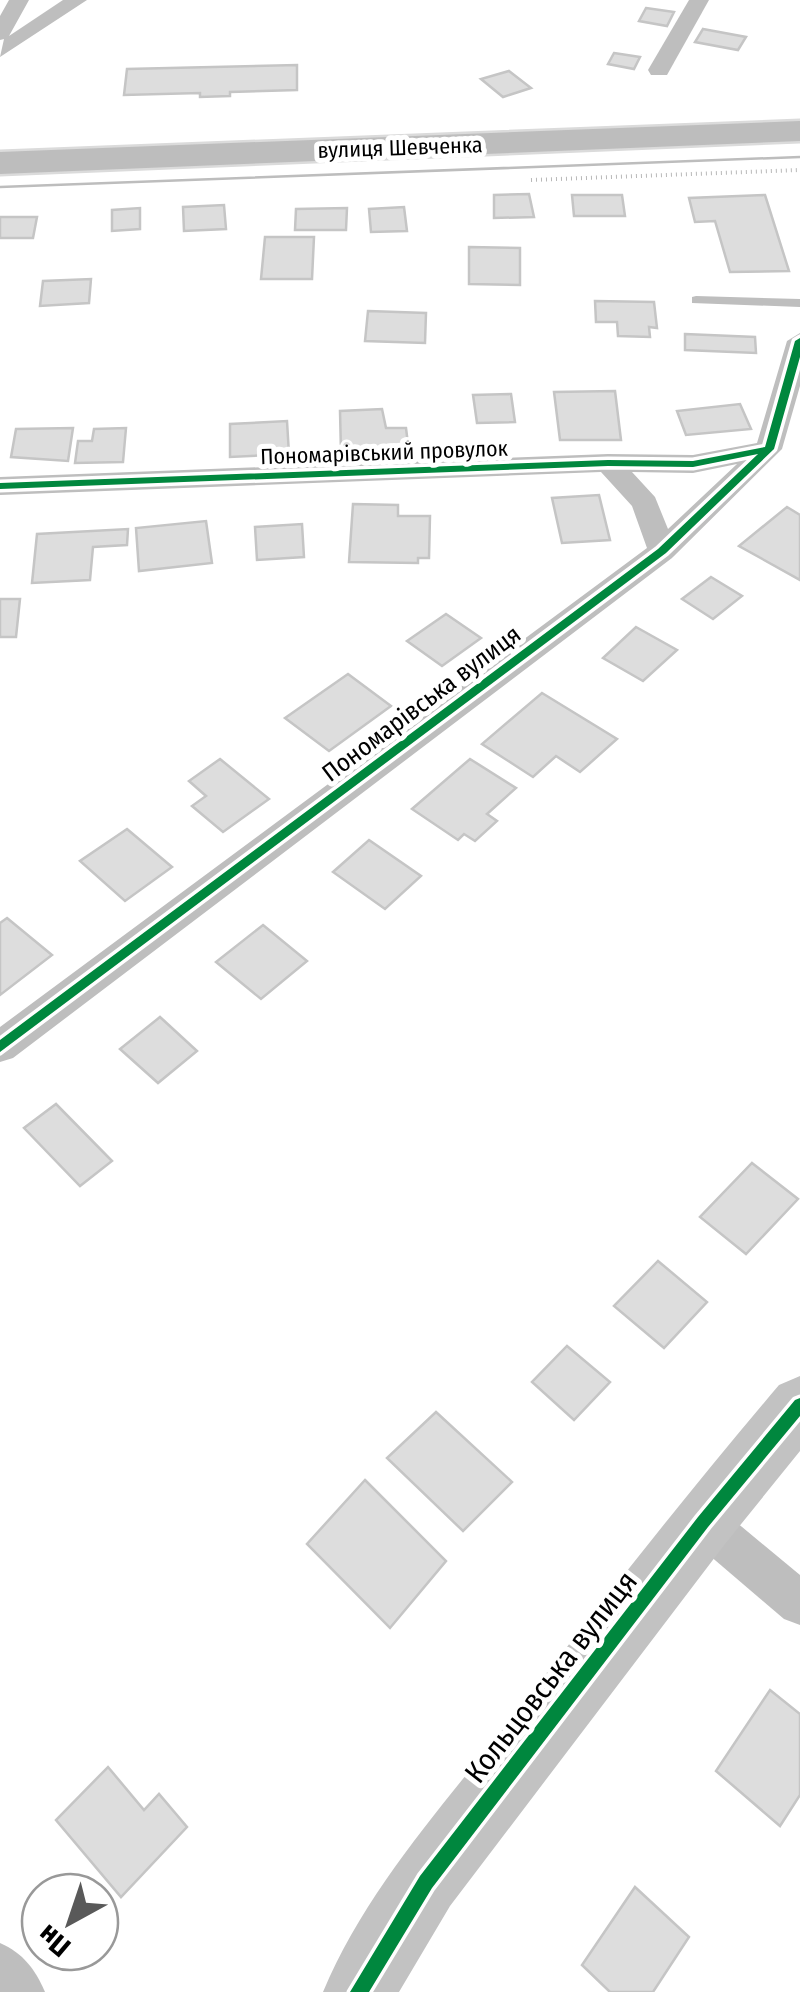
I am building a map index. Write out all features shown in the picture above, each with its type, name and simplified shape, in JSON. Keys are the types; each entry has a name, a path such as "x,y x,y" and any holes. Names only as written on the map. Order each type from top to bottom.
{"main road":[{"name":"вулиця Шевченка","path":"0,162 800,131"}],"street":[{"path":"0,34 19,0"},
{"path":"0,51 78,0"},
{"path":"659,70 699,0"},
{"path":"769,449 800,341"},
{"name":"Пономарівський провулок","path":"0,486 608,463 694,464 769,449"},
{"name":"Пономарівська вулиця","path":"0,1048 662,551 769,449"},
{"path":"608,463 646,504 662,551"},
{"name":"Кольцовська вулиця","path":"359,1992 426,1882 703,1522 800,1405"},
{"path":"703,1522 800,1603"},
{"path":"0,1968 20,1992"}],"lane":[{"path":"696,300 800,303"}],"path":[{"path":"516,180 800,170"}],"building":[{"path":"646,8 674,12 667,26 639,21"},
{"path":"703,29 746,37 738,50 695,42"},
{"path":"614,53 640,57 634,69 608,64"},
{"path":"297,65 297,90 200,97 200,93 124,95 127,69"},
{"path":"509,71 531,88 503,97 481,79"},
{"path":"529,194 534,217 494,218 494,195"},
{"path":"572,195 622,195 625,216 574,216"},
{"path":"765,195 789,271 730,272 715,221 695,222 689,198"},
{"path":"224,205 226,229 184,231 183,207"},
{"path":"404,207 407,231 371,232 369,209"},
{"path":"140,208 140,229 112,231 112,210"},
{"path":"347,208 346,230 295,230 296,209"},
{"path":"0,217 37,217 33,238 0,238"},
{"path":"265,237 314,237 312,279 261,279"},
{"path":"469,247 520,248 520,285 469,284"},
{"path":"91,279 89,303 40,306 43,281"},
{"path":"595,301 654,302 657,328 649,327 650,337 618,336 617,322 596,322"},
{"path":"368,311 426,313 425,343 365,341"},
{"path":"685,334 755,337 756,353 685,350"},
{"path":"615,391 621,440 560,440 554,392"},
{"path":"511,394 515,422 477,423 473,395"},
{"path":"740,404 751,429 686,435 677,411"},
{"path":"382,409 386,428 406,428 409,452 341,453 340,411"},
{"path":"287,421 289,454 230,457 230,424"},
{"path":"73,428 68,461 11,457 16,429"},
{"path":"126,428 123,462 75,463 78,441 92,441 94,429"},
{"path":"599,495 610,540 562,543 552,498"},
{"path":"353,504 398,505 398,516 430,516 429,558 418,558 418,563 349,562"},
{"path":"787,507 800,515 800,580 739,546"},
{"path":"206,521 212,563 139,571 136,528"},
{"path":"302,524 304,557 257,560 255,527"},
{"path":"128,529 127,545 93,547 90,580 32,583 37,534"},
{"path":"711,577 742,596 713,619 682,599"},
{"path":"0,599 20,599 16,637 0,637"},
{"path":"446,614 481,638 442,666 407,641"},
{"path":"636,627 677,650 643,681 603,658"},
{"path":"348,674 391,706 329,751 285,718"},
{"path":"542,693 617,739 580,772 556,756 533,777 482,744"},
{"path":"220,759 269,799 223,832 192,806 206,796 189,781"},
{"path":"470,759 516,788 487,814 497,821 475,841 464,834 458,840 412,809"},
{"path":"127,829 172,867 125,901 80,861"},
{"path":"369,840 421,876 385,909 333,872"},
{"path":"7,918 52,955 0,995 0,923"},
{"path":"263,925 307,961 261,999 216,962"},
{"path":"160,1017 197,1051 158,1083 120,1049"},
{"path":"56,1104 112,1161 80,1186 24,1128"},
{"path":"752,1163 798,1199 746,1254 700,1217"},
{"path":"658,1261 707,1302 664,1348 614,1306"},
{"path":"567,1346 610,1382 574,1420 532,1382"},
{"path":"436,1412 512,1482 463,1531 387,1458"},
{"path":"365,1480 446,1561 390,1628 307,1544"},
{"path":"770,1690 800,1714 800,1795 780,1826 716,1771"},
{"path":"108,1767 144,1810 159,1794 187,1827 121,1897 120,1872 100,1872 56,1820"},
{"path":"635,1887 689,1937 653,1992 610,1992 582,1965"}],"tram line":[{"path":"0,187 800,157"}],"cycle path":[{"path":"0,1047 662,551 769,449 800,341"},
{"path":"0,486 608,463 693,464 768,449"},
{"path":"359,1992 426,1882 703,1522 800,1405"}]}
